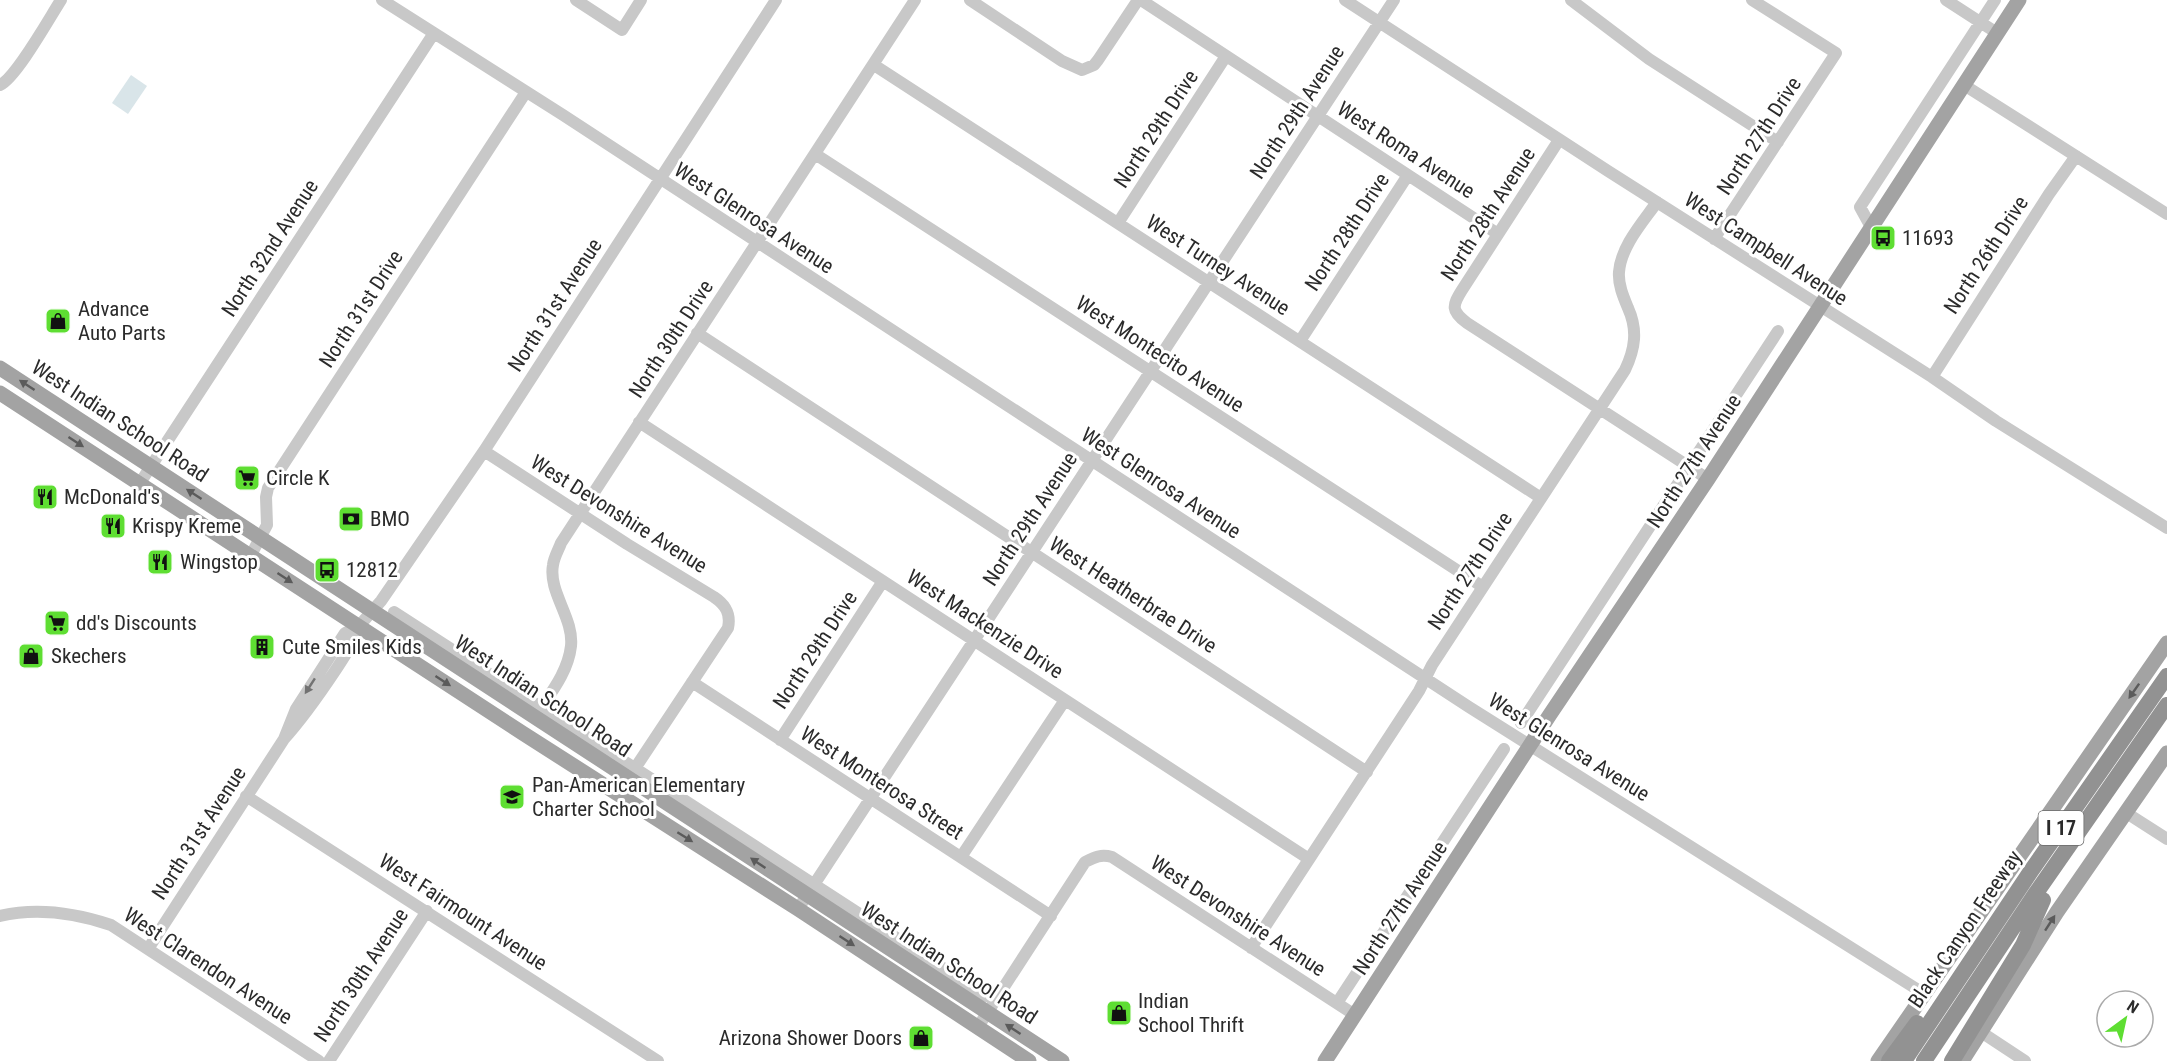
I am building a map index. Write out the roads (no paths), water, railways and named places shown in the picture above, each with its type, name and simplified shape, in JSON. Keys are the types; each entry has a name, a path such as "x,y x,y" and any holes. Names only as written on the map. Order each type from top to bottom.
{"highway":[{"name":"Black Canyon Freeway","path":"1904,1061 2031,871 2167,676"},
{"path":"1913,1061 2060,844 2167,692"},
{"path":"1924,1061 2036,893 2167,705"},
{"name":"I 17","path":"1935,1061 2167,721"},
{"path":"1952,1061 2023,945 2043,900"},
{"path":"1889,1061 1918,1023 1957,981"}],"main road":[{"name":"North 27th Avenue","path":"1325,1061 1549,716 1708,479 2019,0"},
{"name":"West Indian School Road","path":"0,368 373,611 538,712 811,889 1054,1059"},
{"name":"West Indian School Road","path":"0,393 1029,1061"},
{"path":"1878,1061 2167,643"},
{"path":"1962,1061 2125,812 2167,753"}],"street":[{"path":"0,85 5,83 19,66 61,0"},
{"name":"West Glenrosa Avenue","path":"382,0 1426,679 1923,993"},
{"path":"576,0 622,30 641,0"},
{"name":"North 31st Avenue","path":"148,948 284,739 296,709 345,633 359,626 381,601 484,451 776,0"},
{"name":"North 30th Drive","path":"538,712 562,675 571,644 566,618 554,584 552,565 561,543 915,0"},
{"path":"970,0 1062,61 1082,70 1094,65 1139,0"},
{"name":"West Roma Avenue","path":"1139,0 1498,234"},
{"name":"West Campbell Avenue","path":"1345,0 1559,140 1932,377 1996,421 2167,528"},
{"name":"North 29th Avenue","path":"798,909 1394,0"},
{"path":"1572,0 1649,59 1778,142"},
{"name":"North 27th Drive","path":"1714,239 1836,53 1752,0"},
{"path":"1946,0 1997,33"},
{"path":"1871,227 1860,207 1995,0"},
{"name":"North 32nd Avenue","path":"140,483 434,33"},
{"name":"North 29th Drive","path":"1118,223 1226,56"},
{"name":"West Turney Avenue","path":"874,65 1541,498"},
{"path":"1964,85 2167,214"},
{"name":"North 31st Drive","path":"251,555 267,525 268,488 526,92"},
{"name":"North 28th Avenue","path":"1559,140 1458,297 1454,310 1467,323 1600,408"},
{"name":"West Montecito Avenue","path":"815,154 1483,587"},
{"name":"North 26th Drive","path":"1932,377 2049,194 2076,156"},
{"name":"North 28th Drive","path":"1300,341 1408,175"},
{"name":"North 27th Drive","path":"1251,948 1625,370 1634,349 1634,325 1623,296 1619,271 1626,248 1657,202"},
{"name":"North 27th Avenue","path":"1521,723 1778,331"},
{"name":"West Heatherbrae Drive","path":"697,333 1367,772"},
{"path":"1600,408 1708,479"},
{"name":"West Mackenzie Drive","path":"639,422 1309,859"},
{"name":"West Devonshire Avenue","path":"484,451 722,602 729,614 728,628 692,682"},
{"name":"North 29th Drive","path":"780,740 883,581"},
{"name":"West Indian School Road","path":"394,612 538,712"},
{"path":"618,794 692,682"},
{"name":"West Monterosa Street","path":"692,682 1051,916"},
{"path":"961,857 1065,700"},
{"path":"1533,706 1549,716"},
{"name":"North 27th Avenue","path":"1337,1003 1504,750"},
{"path":"1493,766 1510,777"},
{"name":"West Fairmount Avenue","path":"246,796 658,1061"},
{"path":"2125,812 2167,839"},
{"name":"West Devonshire Avenue","path":"1051,916 1085,862 1096,856 1112,857 1355,1015"},
{"name":"West Indian School Road","path":"811,889 986,996"},
{"name":"North 30th Avenue","path":"329,1061 427,911"},
{"name":"West Clarendon Avenue","path":"0,916 30,912 59,912 92,919 111,926 319,1061"},
{"path":"978,1028 1051,916"},
{"path":"1981,1032 2025,1061"}],"place":[{"name":"11693","path":"1883,238"},
{"name":"Advance Auto Parts","path":"58,321"},
{"name":"Circle K","path":"247,478"},
{"name":"McDonald's","path":"45,497"},
{"name":"BMO","path":"351,519"},
{"name":"Krispy Kreme","path":"113,526"},
{"name":"Wingstop","path":"160,562"},
{"name":"12812","path":"327,570"},
{"name":"dd's Discounts","path":"57,623"},
{"name":"Cute Smiles Kids","path":"262,647"},
{"name":"Skechers","path":"31,656"},
{"name":"Pan-American Elementary Charter School","path":"512,797"},
{"name":"Indian School Thrift","path":"1119,1013"},
{"name":"Arizona Shower Doors","path":"921,1038"}]}
